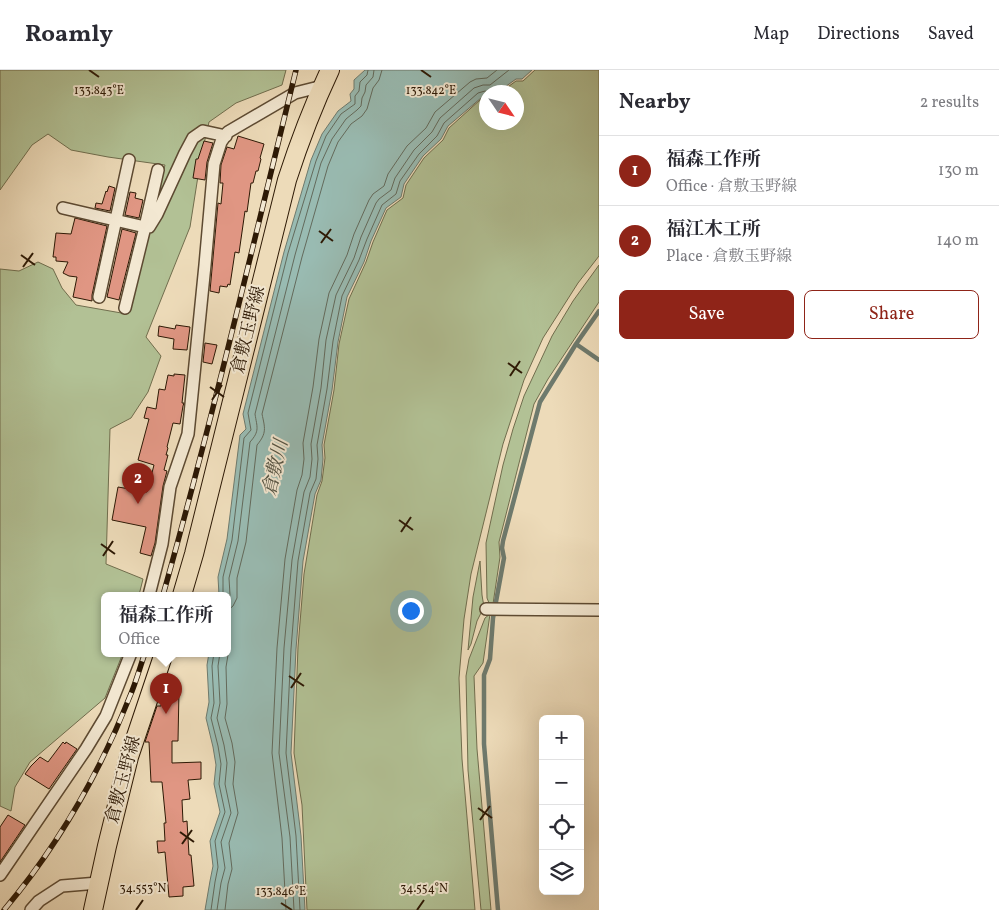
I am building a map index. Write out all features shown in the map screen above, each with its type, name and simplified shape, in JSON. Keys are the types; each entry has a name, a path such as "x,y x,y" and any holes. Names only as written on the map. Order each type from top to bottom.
{"main road":[{"name":"倉敷玉野線","path":"183,592 194,554 286,180 299,143 327,78"},
{"name":"倉敷玉野線","path":"93,910 129,758 163,657"}],"street":[{"path":"150,592 162,544 170,487 188,434 214,164 220,142 228,132 295,92 327,78"},
{"path":"63,208 149,227 194,138 203,131 226,136"},
{"path":"99,297 129,160"},
{"path":"125,308 158,170"},
{"path":"492,609 599,610"},
{"path":"0,875 81,757 106,716 130,657"},
{"path":"31,910 39,901 62,886 98,883"}],"green space":[{"path":"0,70 286,70 282,85 236,103 209,122 201,157 190,227 146,337 161,356 148,392 131,418 110,429 106,564 143,579 140,592 101,592 101,657 121,657 105,698 30,762 15,787 11,811 0,806 0,269 19,271 38,262 53,269 62,288 76,305 127,314 165,165 71,150 48,134 32,145 0,190"},
{"path":"535,70 599,70 599,256 578,283 543,338 524,380 503,444 471,574 464,619 459,678 462,759 475,910 307,910 302,805 294,753 298,647 304,574 317,495 322,481 325,458 324,445 334,390 339,344 349,299 387,210 403,198 406,185 424,158 443,140 449,128 479,101 479,130 524,130 524,85 511,85 516,81 523,81"},
{"path":"599,265 599,302 548,379 534,404 499,542 500,557 493,604 489,603 487,598 486,543 513,429 524,396 552,336 573,301"},
{"path":"480,561 484,607 477,621 468,650 473,597"},
{"path":"490,614 483,663 474,676 477,749 491,910 481,910 468,770 466,676 469,659 485,618"}],"water":[{"name":"倉敷川","path":"365,70 532,70 522,79 516,79 508,85 479,85 479,100 448,126 441,139 423,156 404,184 401,197 386,208 364,262 347,297 322,445 321,480 315,494 303,561 296,649 291,753 301,836 305,910 205,910 213,866 210,841 220,812 214,784 216,765 206,718 209,702 207,665 208,657 231,657 231,592 219,592 218,577 227,539 240,435 246,429 243,414 284,252 311,160 322,134 338,111 351,101 350,94 354,89 354,80"}],"building":[{"path":"238,136 264,144 258,171 256,171 253,183 251,183 239,253 235,252 230,285 228,284 227,287 220,286 219,293 210,291 218,203 221,204 223,183 220,183 221,165 227,147 234,149"},
{"path":"204,141 213,143 207,162 205,180 193,178 196,159 198,159"},
{"path":"109,186 115,188 110,211 95,208 96,203 102,204"},
{"path":"130,192 136,193 135,198 143,200 139,218 125,215"},
{"path":"75,218 107,226 92,301 73,297 77,277 63,273 68,262 56,261 56,257 53,257 56,233 71,234"},
{"path":"122,229 136,233 119,300 107,297"},
{"path":"176,325 190,327 187,350 173,349 174,339 158,336 159,326 175,329"},
{"path":"205,343 217,345 212,364 203,362"},
{"path":"174,374 185,375 182,403 184,403 180,424 173,423 167,447 166,455 168,455 164,470 167,471 155,543 151,556 140,553 146,527 112,520 118,487 147,492 154,465 138,460 149,419 144,418 147,407 156,409 159,389 165,390 168,375 174,376"},
{"path":"163,690 179,690 178,741 172,741 172,763 201,762 201,779 188,780 190,799 182,800 183,822 187,821 189,855 191,855 194,886 183,887 183,896 169,897 165,852 158,853 157,841 165,841 164,823 166,823 162,782 151,782 149,742 145,742 157,706 161,706"},
{"path":"63,742 77,749 49,789 25,774 40,757 48,762"},
{"path":"8,815 25,825 0,862 0,827"}],"waterway":[{"path":"498,910 484,744 484,675 490,659 493,618 504,558 503,541 540,402 599,311"},
{"path":"576,344 599,360"}],"railway":[{"path":"164,592 215,399 296,70"},
{"path":"4,910 42,861 76,808 118,724 144,657"}],"place":[{"name":"福江木工所","path":"138,504"},
{"name":"福森工作所","path":"166,714"}]}
